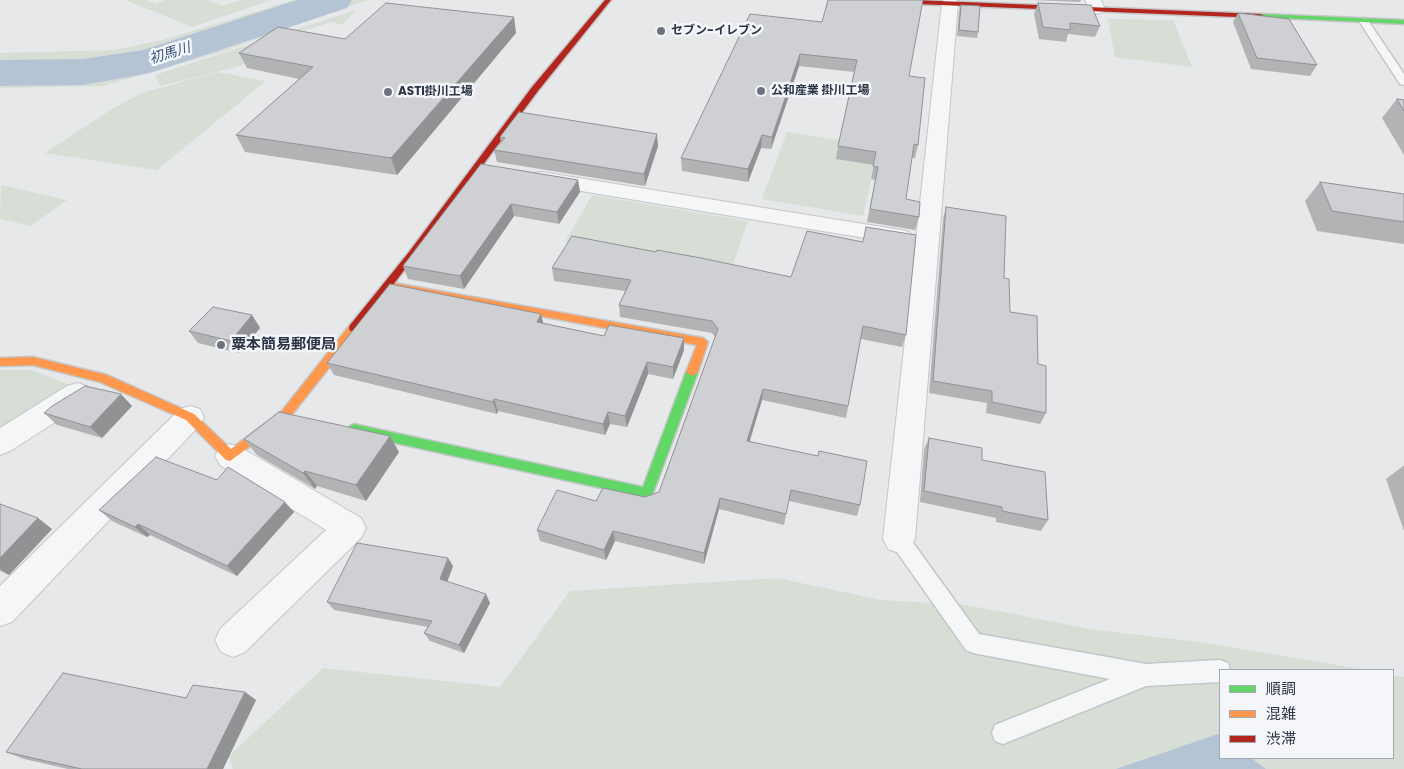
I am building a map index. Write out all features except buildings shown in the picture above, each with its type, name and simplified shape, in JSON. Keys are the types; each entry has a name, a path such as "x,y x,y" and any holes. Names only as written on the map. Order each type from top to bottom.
{"street":[{"path":"230,456 291,415 388,285 486,169 535,89 608,0"},
{"path":"866,0 950,3 1095,4 1404,22"},
{"path":"899,539 950,3"},
{"path":"525,175 927,241"},
{"path":"344,427 647,493 703,342 388,285"},
{"path":"0,362 33,361 103,378 190,416 230,456 350,528 233,640"},
{"path":"0,444 103,378"},
{"path":"0,610 190,416"}],"lane":[{"path":"1364,21 1404,82"},
{"path":"899,539 973,643 1146,675 1219,671"},
{"path":"1003,733 1146,675"}],"shaded area":[{"path":"125,0 146,0 156,4 165,0 208,0 223,6 241,0 272,0 192,27"},
{"path":"294,0 368,0 218,53 103,86 0,88 0,53 113,50 163,40"},
{"path":"356,10 342,25 331,22 270,42 263,54 240,66 160,86 155,75"},
{"path":"1108,19 1173,20 1192,67 1115,57"},
{"path":"217,72 266,81 157,170 45,153 115,107 142,93"},
{"path":"787,132 879,146 863,216 762,199"},
{"path":"1,185 67,200 31,226 0,219"},
{"path":"592,195 748,221 731,270 565,242"},
{"path":"0,370 32,370 70,385 67,395 0,434"},
{"path":"777,578 881,600 966,605 1096,630 1207,643 1360,669 1219,669 1219,759 1394,759 1394,675 1404,677 1404,769 233,769 229,756 323,668 500,687 570,591"}],"water":[{"path":"1218,734 1219,759 1252,759 1266,769 1116,769"}],"waterway":[{"name":"初馬川","path":"0,73 83,72 150,61 334,0"}],"traffic: fast":[{"path":"1261,16 1404,22"},
{"path":"354,429 647,493 692,372"}],"traffic: slow":[{"path":"388,285 703,342 692,372"},
{"path":"0,362 33,361 103,378 190,417 230,456 286,414 354,328"}],"traffic: jam":[{"path":"354,328 412,254 535,89 608,0"},
{"path":"866,0 1261,16"}],"place":[{"name":"セブン-イレブン","path":"661,31"},
{"name":"公和産業 掛川工場","path":"761,91"},
{"name":"ASTI掛川工場","path":"388,92"},
{"name":"粟本簡易郵便局","path":"221,345"}]}
